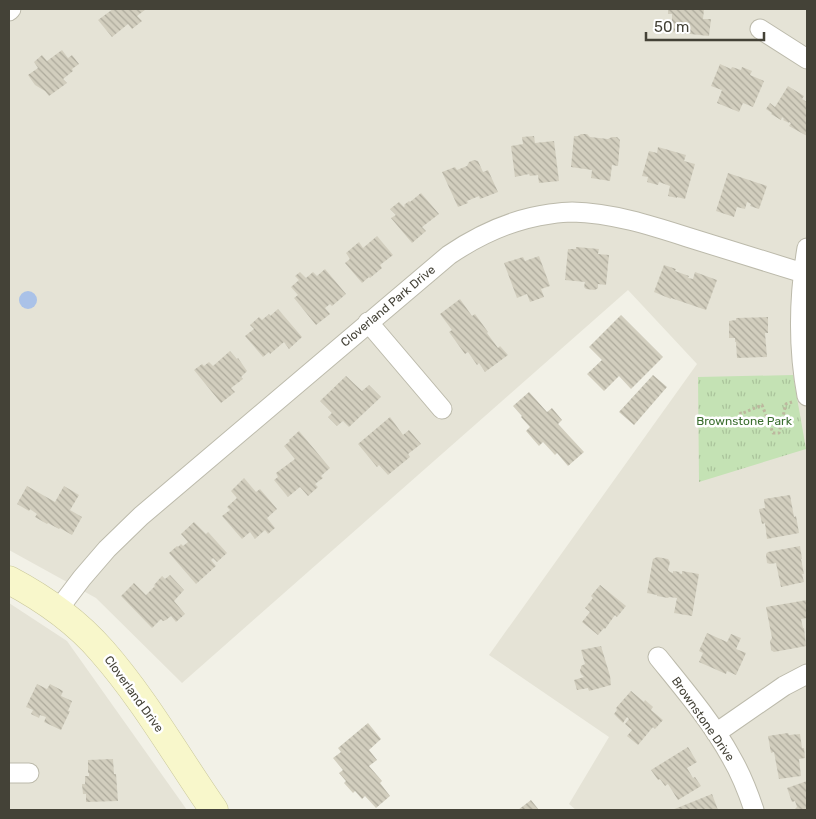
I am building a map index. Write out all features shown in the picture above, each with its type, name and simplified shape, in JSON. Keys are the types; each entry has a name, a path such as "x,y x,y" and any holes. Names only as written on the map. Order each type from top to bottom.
{"main road":[{"name":"Cloverland Drive","path":"9,580 38,596 81,630 95,644 124,678 157,724 214,810"}],"street":[{"path":"760,29 807,59"},
{"name":"Cloverland Park Drive","path":"57,611 107,548 141,516 449,255 481,235 519,220 540,216 571,212 602,214 646,224 803,273"},
{"path":"800,399 800,314 807,248"},
{"path":"368,322 442,409"},
{"name":"Brownstone Drive","path":"658,657 716,733 742,778 754,810"},
{"path":"716,733 784,686 807,674"},
{"path":"9,773 29,773"}],"path":[{"path":"740,412 741,414 762,405 773,433 779,433 786,404 800,399"}],"shaded area":[{"path":"9,9 807,9 807,810 576,810 569,804 609,737 489,655 697,364 628,290 182,683 96,598 9,550"},
{"path":"9,603 67,641 187,810 9,810"}],"green space":[{"name":"Brownstone Park","path":"793,375 806,449 699,482 698,377"}],"water":[{"path":"28,291 34,294 37,300 34,306 28,309 22,306 19,300 22,294"}],"building":[{"path":"113,9 146,9 137,16 142,21 132,29 128,24 112,37 98,20"},
{"path":"668,9 704,9 703,19 711,19 709,36 672,32 672,14 668,14"},
{"path":"62,50 68,58 72,55 79,64 63,79 67,83 49,96 35,85 28,75 38,68 34,62 42,55 47,61"},
{"path":"720,64 731,69 732,67 741,70 742,67 752,71 750,75 764,81 753,107 743,103 739,112 717,103 722,90 711,86"},
{"path":"788,86 804,96 802,99 807,102 807,136 789,126 791,123 783,120 782,117 781,120 766,109 770,103 775,107"},
{"path":"581,134 608,139 617,137 620,140 618,166 612,165 610,181 591,178 592,170 571,167 574,136"},
{"path":"534,136 535,143 554,141 559,181 539,183 538,175 530,176 529,174 515,177 511,146 523,144 522,137"},
{"path":"658,147 686,155 684,161 695,164 685,199 668,196 670,186 659,182 658,185 647,182 648,177 642,176 649,151 657,153"},
{"path":"478,161 483,172 488,170 498,192 480,199 479,196 458,207 442,172 455,167 457,170 467,166 469,162"},
{"path":"728,173 767,186 759,209 750,206 751,204 747,202 745,209 737,207 734,217 716,211"},
{"path":"421,193 439,214 422,227 426,231 412,243 391,218 396,215 390,209 399,202 404,207 404,205"},
{"path":"377,236 393,255 380,265 382,268 362,283 345,263 350,259 346,253 359,242 363,248"},
{"path":"576,247 599,249 598,254 609,255 606,285 598,284 598,288 595,290 586,289 584,287 585,282 565,280 568,249 576,249"},
{"path":"539,256 550,286 541,289 544,297 530,302 527,294 517,298 504,263 523,257 525,261"},
{"path":"664,265 689,276 688,278 693,279 695,272 717,280 706,310 654,292"},
{"path":"325,269 346,294 332,306 330,304 325,308 330,314 316,325 294,298 298,295 291,287 299,280 295,276 300,272 306,278 313,272 317,276"},
{"path":"460,299 472,316 475,314 498,348 500,346 508,355 485,372 479,363 477,365 468,352 465,354 449,332 452,330 440,314"},
{"path":"278,309 302,337 289,349 284,342 270,354 269,352 263,357 245,336 254,329 250,325 259,317 262,320"},
{"path":"621,315 663,357 631,389 619,376 604,391 587,374 602,360 589,347"},
{"path":"768,317 768,333 765,333 767,357 737,358 735,338 729,338 729,321 736,320 736,318"},
{"path":"230,351 238,358 247,371 241,377 243,379 231,388 235,392 221,403 194,370 202,364 204,366 209,362 213,366"},
{"path":"653,375 667,387 634,425 619,412"},
{"path":"346,376 362,391 369,385 381,397 349,427 343,421 337,426 328,417 332,413 320,401"},
{"path":"529,392 547,412 552,408 562,420 558,424 584,452 568,466 557,453 555,455 543,442 539,446 526,431 530,427 513,406"},
{"path":"390,417 403,435 409,430 421,444 408,454 410,457 388,475 379,465 377,467 358,444"},
{"path":"299,431 330,468 321,476 323,478 315,484 318,487 308,496 300,487 288,497 274,480 278,477 276,473 295,459 284,446"},
{"path":"244,478 256,492 260,489 277,509 267,518 275,528 268,534 265,530 255,539 250,532 242,539 222,516 230,510 227,507 237,498 231,491"},
{"path":"27,486 55,502 64,486 79,495 70,510 82,517 72,535 60,528 47,524 35,517 37,514 30,509 29,511 17,504"},
{"path":"790,495 799,533 767,539 765,523 762,524 759,509 765,508 764,499"},
{"path":"194,522 206,534 208,532 227,553 217,562 213,558 211,560 216,566 196,584 169,553 177,546 181,544 183,546 188,542 181,534"},
{"path":"800,546 804,582 781,587 776,563 767,563 766,554"},
{"path":"657,557 668,559 670,562 668,570 670,572 680,572 682,574 682,571 699,574 692,616 674,613 677,598 647,593 653,559"},
{"path":"170,575 184,590 174,601 185,614 176,622 171,616 163,621 161,619 152,628 121,596 134,583 146,595 162,576 165,579"},
{"path":"600,585 626,606 617,617 615,615 598,635 582,622 590,612 585,608 593,598 591,596"},
{"path":"807,600 807,618 801,619 806,646 774,652 771,650 770,641 772,638 766,607"},
{"path":"707,633 727,642 731,634 741,638 736,649 746,653 736,675 727,671 726,674 699,662 703,653 699,651"},
{"path":"601,646 611,685 589,691 588,688 577,690 574,680 584,677 580,670 581,666 585,664 581,650"},
{"path":"37,684 47,689 50,684 63,691 61,696 72,701 68,711 70,711 61,730 44,722 46,717 40,715 39,718 31,714 33,710 26,707"},
{"path":"631,691 653,707 651,710 663,720 655,729 653,727 638,745 627,736 632,730 625,724 629,719 627,717 623,723 614,714 617,710 616,708"},
{"path":"368,723 381,739 369,750 377,760 369,766 382,781 380,783 390,796 376,808 365,796 362,799 344,783 346,781 339,773 343,770 333,758 341,752 338,748"},
{"path":"788,733 789,735 800,734 805,758 799,759 801,776 779,779 774,752 771,753 768,736"},
{"path":"688,747 697,762 687,768 701,786 678,800 668,784 665,786 651,770"},
{"path":"113,759 118,801 86,802 86,794 83,794 82,784 85,784 85,776 89,776 88,760"},
{"path":"807,781 807,810 795,810 797,807 795,801 792,802 787,788"},
{"path":"712,794 718,810 672,810"},
{"path":"531,800 539,810 518,810"}]}
